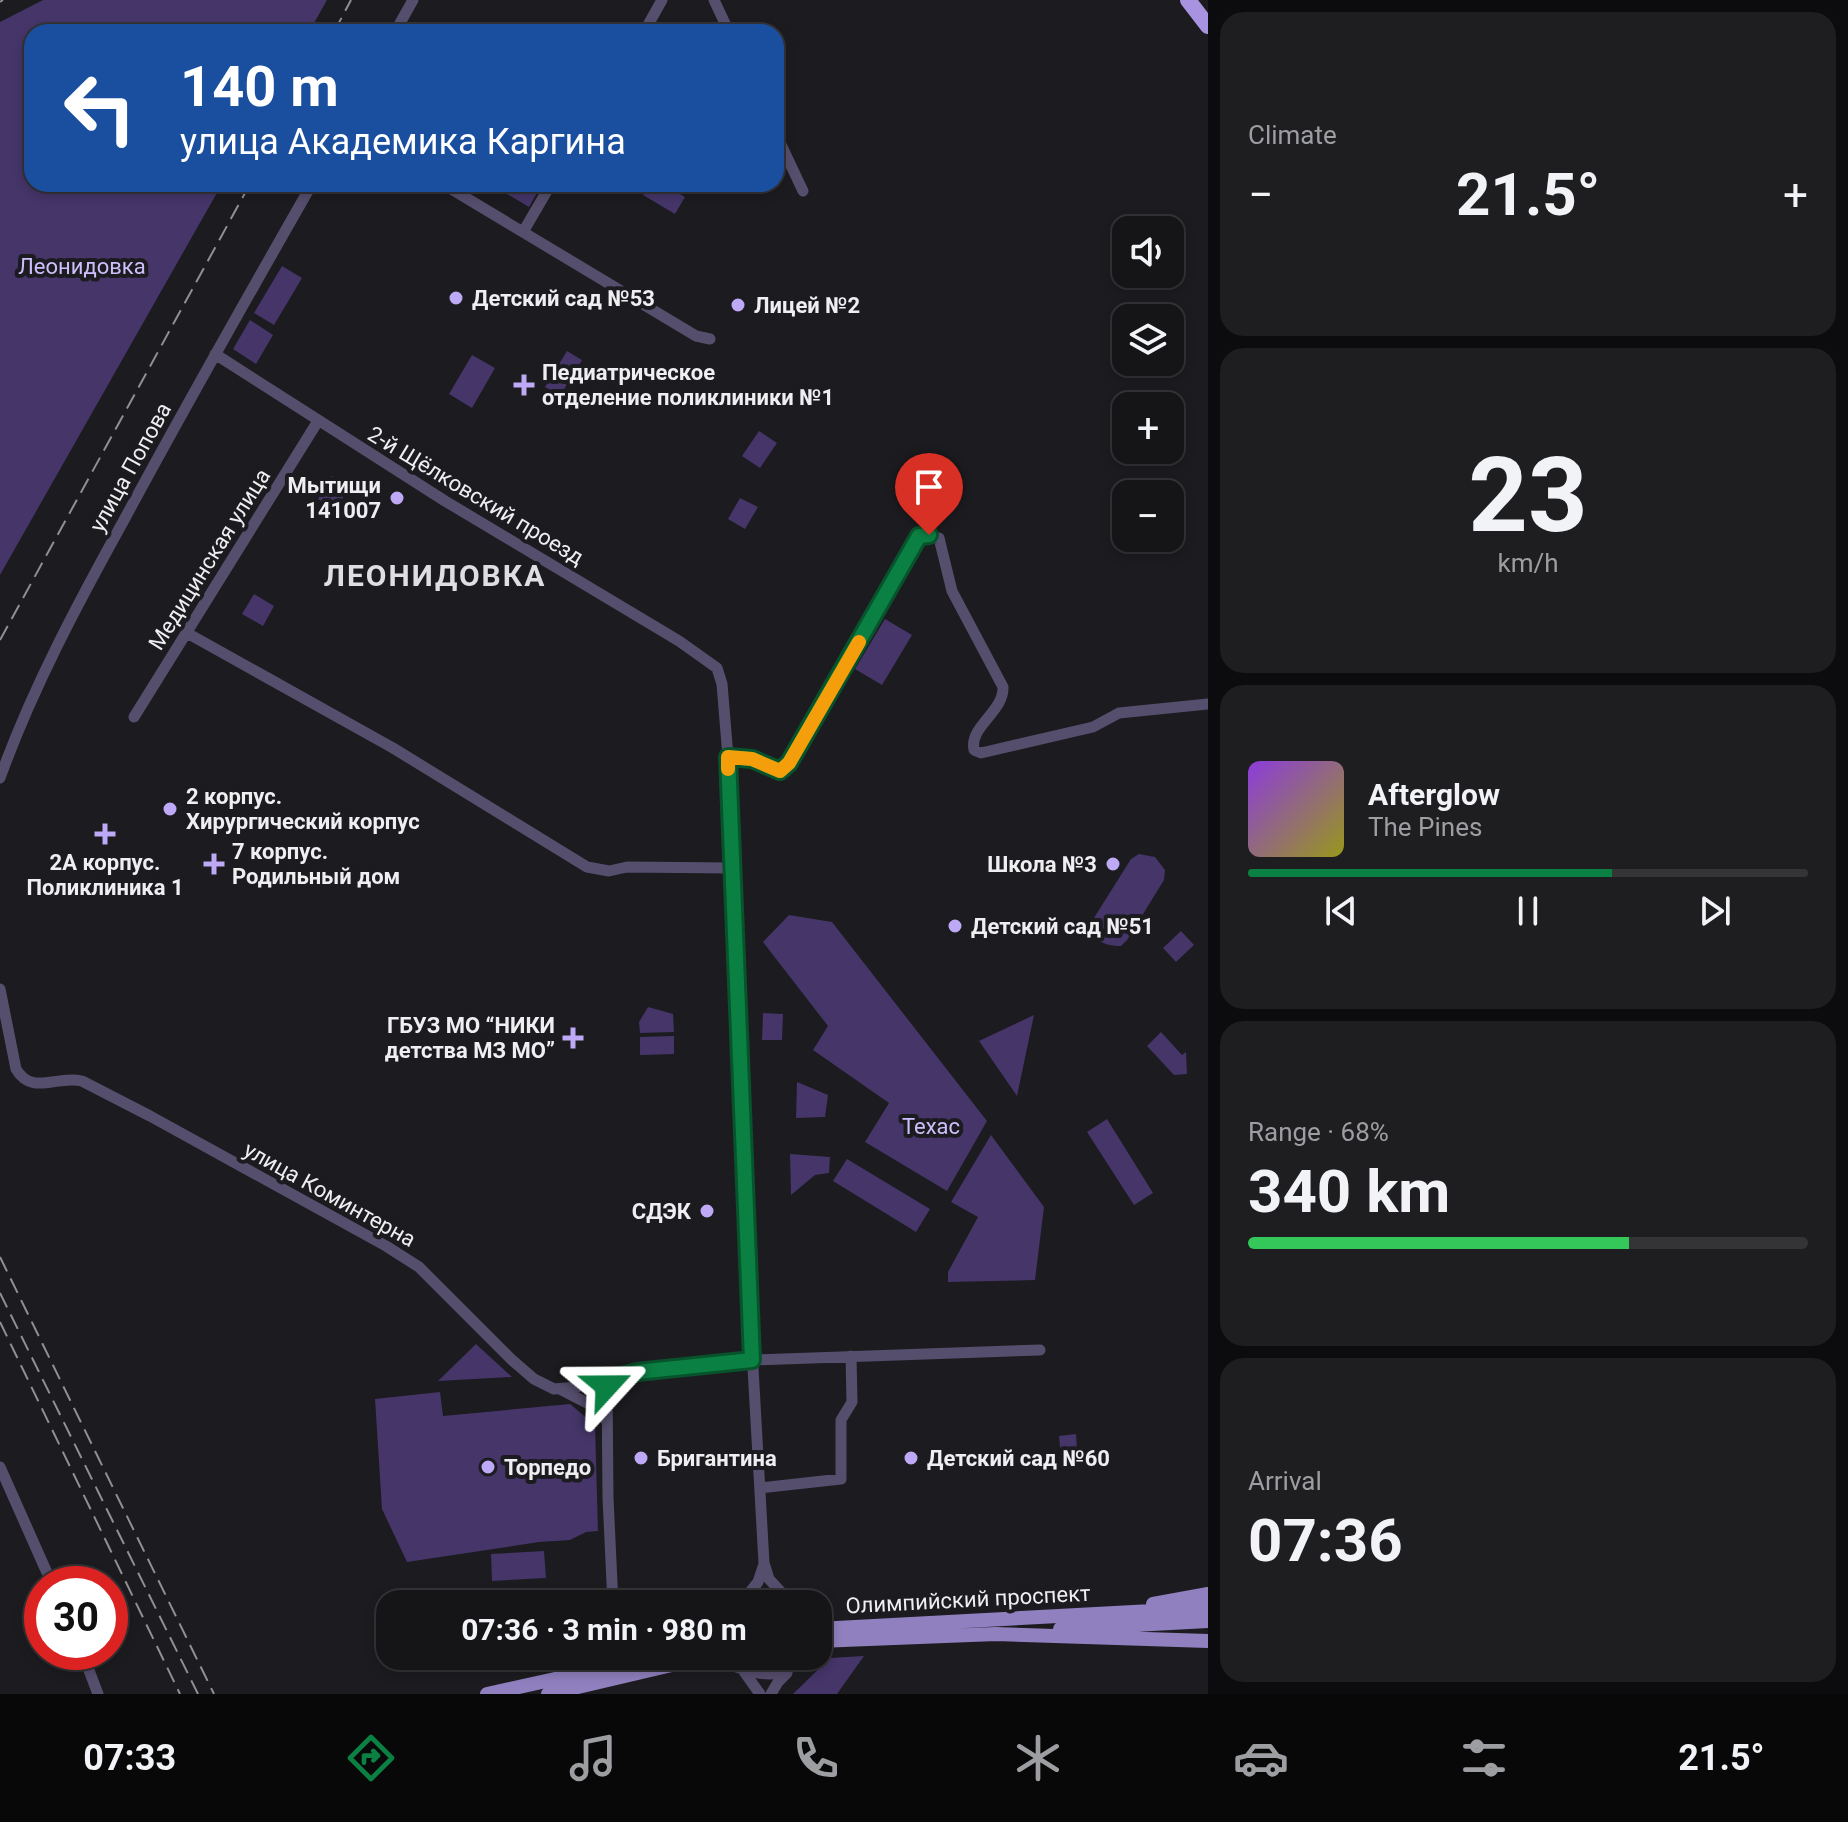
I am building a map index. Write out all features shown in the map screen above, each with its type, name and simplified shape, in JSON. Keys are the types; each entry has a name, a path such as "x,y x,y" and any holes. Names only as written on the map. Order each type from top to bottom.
{"highway":[{"path":"1188,0 1208,26"}],"main road":[{"path":"1114,1613 1208,1594"},
{"path":"1114,1613 1208,1608"},
{"name":"Олимпийский проспект","path":"832,1634 1114,1613"},
{"path":"996,1634 1208,1621"},
{"path":"996,1634 1208,1641"},
{"name":"Олимпийский проспект","path":"832,1635 996,1634"},
{"path":"487,1694 581,1670"},
{"path":"548,1694 650,1670"}],"street":[{"path":"400,24 413,0"},
{"path":"648,24 662,0"},
{"path":"714,0 725,24"},
{"path":"784,151 803,191"},
{"name":"улица Попова","path":"0,778 24,715 89,583 307,192"},
{"path":"456,192 696,336 710,339"},
{"path":"523,232 546,192"},
{"name":"2-й Щёлковский проезд","path":"215,354 445,501 679,641 717,668 722,684 728,757"},
{"name":"Медицинская улица","path":"134,717 318,421"},
{"path":"779,1590 769,1579 764,1563 752,1360 728,757 752,759 780,771 789,763 919,536 939,538 952,591 1003,687 1000,702 975,738 974,750 981,753 1093,727 1119,713 1208,704"},
{"path":"187,633 393,748 587,867 609,871 627,867 731,868"},
{"name":"улица Коминтерна","path":"0,989 16,1069 22,1079 33,1084 71,1079 82,1081 386,1246 419,1267 534,1379 591,1405 607,1421"},
{"path":"559,1389 637,1372 752,1360 1040,1350"},
{"path":"760,1488 841,1479 841,1420 852,1402 851,1356"},
{"path":"607,1380 613,1590"},
{"path":"0,1467 44,1566"},
{"path":"752,1590 764,1563"},
{"path":"90,1670 98,1694"},
{"path":"745,1670 767,1676 786,1670"},
{"path":"745,1670 760,1694"},
{"path":"771,1694 790,1670"},
{"path":"86,1694 92,1676"}],"green space":[{"name":"Леонидовка","path":"43,0 327,0 314,24 24,24 24,192 217,192 0,575 0,22"},
{"path":"504,192 537,192 529,207"},
{"path":"645,192 677,192 685,197 675,214 643,195"},
{"path":"282,266 302,278 274,325 254,313"},
{"path":"250,320 273,335 256,364 233,349"},
{"path":"567,351 582,360 560,396 545,387"},
{"path":"472,355 495,368 472,408 449,394"},
{"path":"759,431 777,443 760,468 742,456"},
{"path":"332,476 349,486 336,510 318,499"},
{"path":"740,498 758,507 745,529 728,519"},
{"path":"254,594 274,606 263,626 242,614"},
{"path":"885,619 912,635 882,685 855,669"},
{"path":"1139,854 1155,857 1165,870 1164,880 1127,940 1121,946 1108,945 1096,937 1092,921 1131,859"},
{"name":"Техас","path":"789,915 832,922 987,1121 947,1191 865,1142 889,1103 813,1050 828,1026 763,942"},
{"path":"1181,931 1194,945 1176,962 1163,948"},
{"path":"648,1007 673,1014 674,1032 640,1033 639,1022"},
{"path":"763,1013 783,1014 782,1040 762,1040"},
{"path":"1034,1015 1017,1096 979,1041"},
{"path":"1161,1032 1182,1055 1186,1052 1187,1074 1174,1075 1147,1046"},
{"path":"674,1036 674,1054 640,1055 640,1037"},
{"path":"797,1082 828,1095 825,1117 796,1118"},
{"path":"1107,1119 1153,1193 1134,1205 1087,1132"},
{"path":"991,1135 1044,1207 1035,1280 948,1282 948,1272 978,1217 951,1202"},
{"path":"790,1154 830,1157 829,1173 815,1175 791,1195"},
{"path":"847,1159 930,1209 916,1232 833,1181"},
{"path":"476,1344 512,1377 438,1381"},
{"name":"Торпедо","path":"440,1392 443,1416 570,1404 595,1425 598,1531 586,1532 570,1540 407,1562 382,1509 375,1399"},
{"path":"1076,1434 1078,1466 1062,1468 1059,1436"},
{"path":"544,1551 546,1578 492,1581 491,1554"},
{"path":"864,1656 837,1694 793,1694 818,1670 832,1670 832,1658"}],"railway":[{"path":"338,24 351,0"},
{"path":"0,640 246,192"},
{"path":"0,1257 214,1694"},
{"path":"0,1293 198,1694"},
{"path":"0,1322 180,1694"}],"slow traffic":[{"path":"728,769 728,757 752,759 780,771 789,763 859,642"}],"place":[{"name":"Детский сад №53","path":"456,298"},
{"name":"Лицей №2","path":"738,305"},
{"name":"Педиатрическое отделение поликлиники №1","path":"524,385"},
{"name":"Мытищи 141007","path":"397,498"},
{"name":"2 корпус. Хирургический корпус","path":"170,809"},
{"name":"2А корпус. Поликлиника 1","path":"105,834"},
{"name":"7 корпус. Родильный дом","path":"214,864"},
{"name":"Школа №3","path":"1113,864"},
{"name":"Детский сад №51","path":"955,926"},
{"name":"ГБУЗ МО “НИКИ детства МЗ МО”","path":"573,1038"},
{"name":"СДЭК","path":"707,1211"},
{"name":"Бригантина","path":"641,1458"},
{"name":"Детский сад №60","path":"911,1458"},
{"name":"Торпедо","path":"488,1467"}],"district":[{"name":"ЛЕОНИДОВКА","path":"435,576"}],"route":[{"path":"607,1386 607,1380 637,1372 752,1360 728,757 752,759 780,771 789,763 919,536 929,535"}]}
